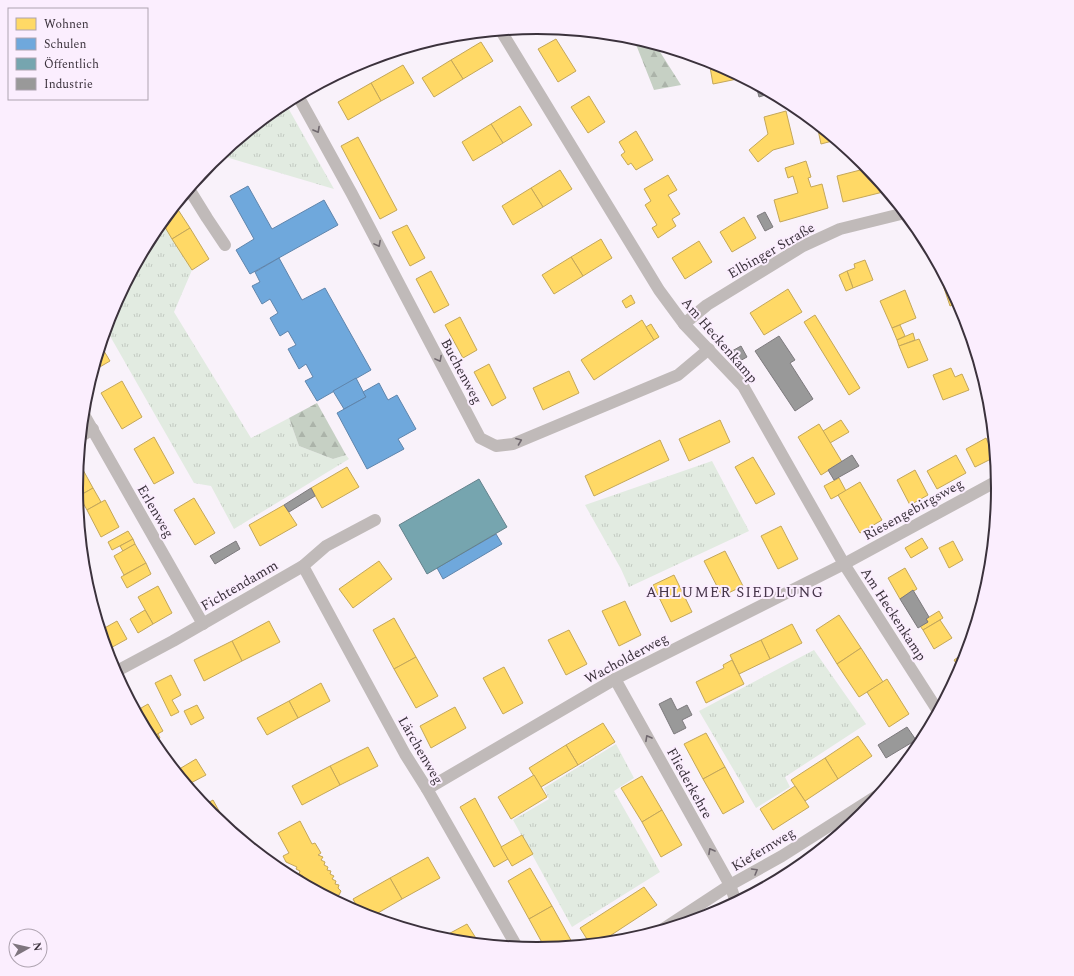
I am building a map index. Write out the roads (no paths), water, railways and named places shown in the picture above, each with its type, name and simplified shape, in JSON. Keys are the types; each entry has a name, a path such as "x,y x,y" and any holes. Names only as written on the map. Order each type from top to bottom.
{"street":[{"name":"Am Heckenkamp","path":"504,35 658,290 684,324 743,386 844,564 935,706"},
{"name":"Buchenweg","path":"301,101 352,194 480,438 496,446 514,444 678,375 709,349"},
{"path":"192,194 225,245"},
{"name":"Elbinger Straße","path":"684,324 707,305 803,246 840,229 899,215"},
{"name":"Erlenweg","path":"88,422 203,624"},
{"path":"87,432 92,429"},
{"name":"Riesengebirgsweg","path":"844,564 991,484"},
{"name":"Fichtendamm","path":"121,669 203,624 302,566 326,546 375,520"},
{"name":"Wacholderweg","path":"427,789 615,679 844,564"},
{"name":"Lärchenweg","path":"302,566 405,754 427,789 514,941"},
{"name":"Fliederkehre","path":"615,679 730,886 734,897"},
{"name":"Kiefernweg","path":"677,920 861,806"}],"district":[{"name":"AHLUMER SIEDLUNG","path":"735,592"}]}
